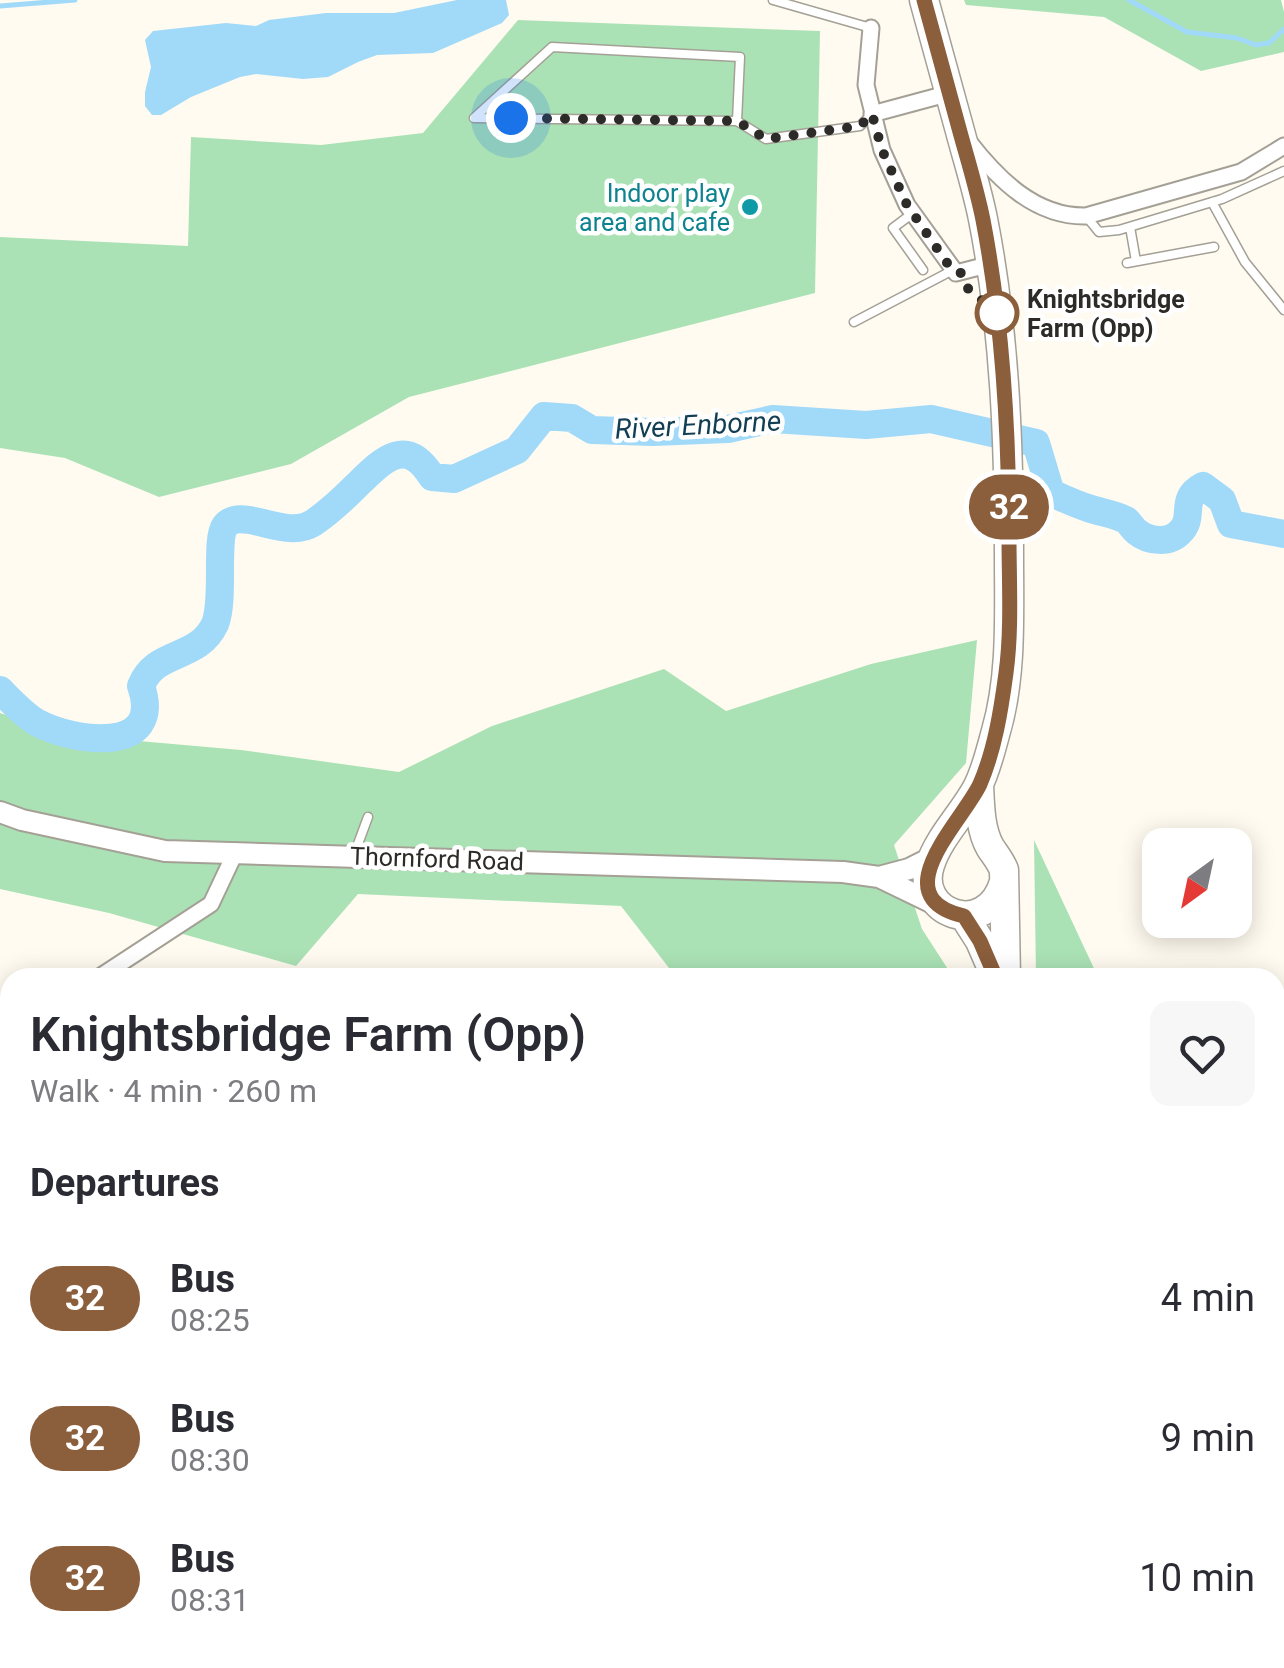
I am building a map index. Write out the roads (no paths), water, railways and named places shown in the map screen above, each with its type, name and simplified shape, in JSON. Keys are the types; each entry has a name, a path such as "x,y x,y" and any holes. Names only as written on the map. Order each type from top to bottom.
{"highway":[{"path":"924,0 977,194 991,264 1006,400 1009,503 1006,668 998,727 979,786 928,870 934,900 954,913 980,941 992,968"},
{"path":"979,786 982,821 990,847"},
{"path":"935,854 960,839 979,840 999,857 1004,870 1006,968"},
{"path":"954,913 979,914 990,907 1004,882"}],"street":[{"path":"871,28 866,85 872,114 882,150 913,213 960,276 991,264"},
{"path":"872,114 950,93"},
{"path":"960,132 1016,192 1059,214 1086,216 1241,172 1284,146"},
{"path":"977,194 995,190 1016,192"},
{"name":"Thornford Road","path":"0,812 164,851 843,872 879,877 954,913"},
{"path":"113,968 210,904 236,852"},
{"name":"Thornford Road","path":"879,877 909,869 935,854"}],"lane":[{"path":"773,0 871,28"},
{"path":"737,121 740,58 552,47 474,118 737,121 766,139 860,126 872,114"},
{"path":"1086,216 1099,232 1130,226 1212,202 1284,171"},
{"path":"1212,202 1245,262 1284,310"},
{"path":"913,213 894,228 922,270"},
{"path":"1130,226 1132,262 1214,248"},
{"path":"854,322 960,276"},
{"path":"353,856 368,817"}],"water":[{"path":"457,0 506,0 509,15 502,23 433,53 377,55 328,77 240,77 191,97 161,115 152,115 145,106 151,67 145,40 153,31 226,23 256,26 269,20 326,13 394,13"}],"waterway":[{"path":"0,6 75,0"},
{"path":"1129,0 1187,32 1237,38 1256,45 1269,43 1284,29"},
{"name":"River Enborne","path":"0,690 31,719 52,729 91,738 128,733 140,724 145,708 141,686 148,674 198,644 215,624 225,526 242,519 290,528 313,523 383,462 402,455 422,464 432,477 454,479 517,450 544,416 572,418 592,430 653,432 728,429 773,419 866,425 931,419 1036,443 1051,493 1122,518 1147,537 1164,540 1180,532 1187,520 1191,497 1203,486 1222,500 1231,524 1284,534"}],"place":[{"name":"Indoor play area and cafe","path":"750,207"},
{"name":"Knightsbridge Farm (Opp)","path":"997,313"}]}
